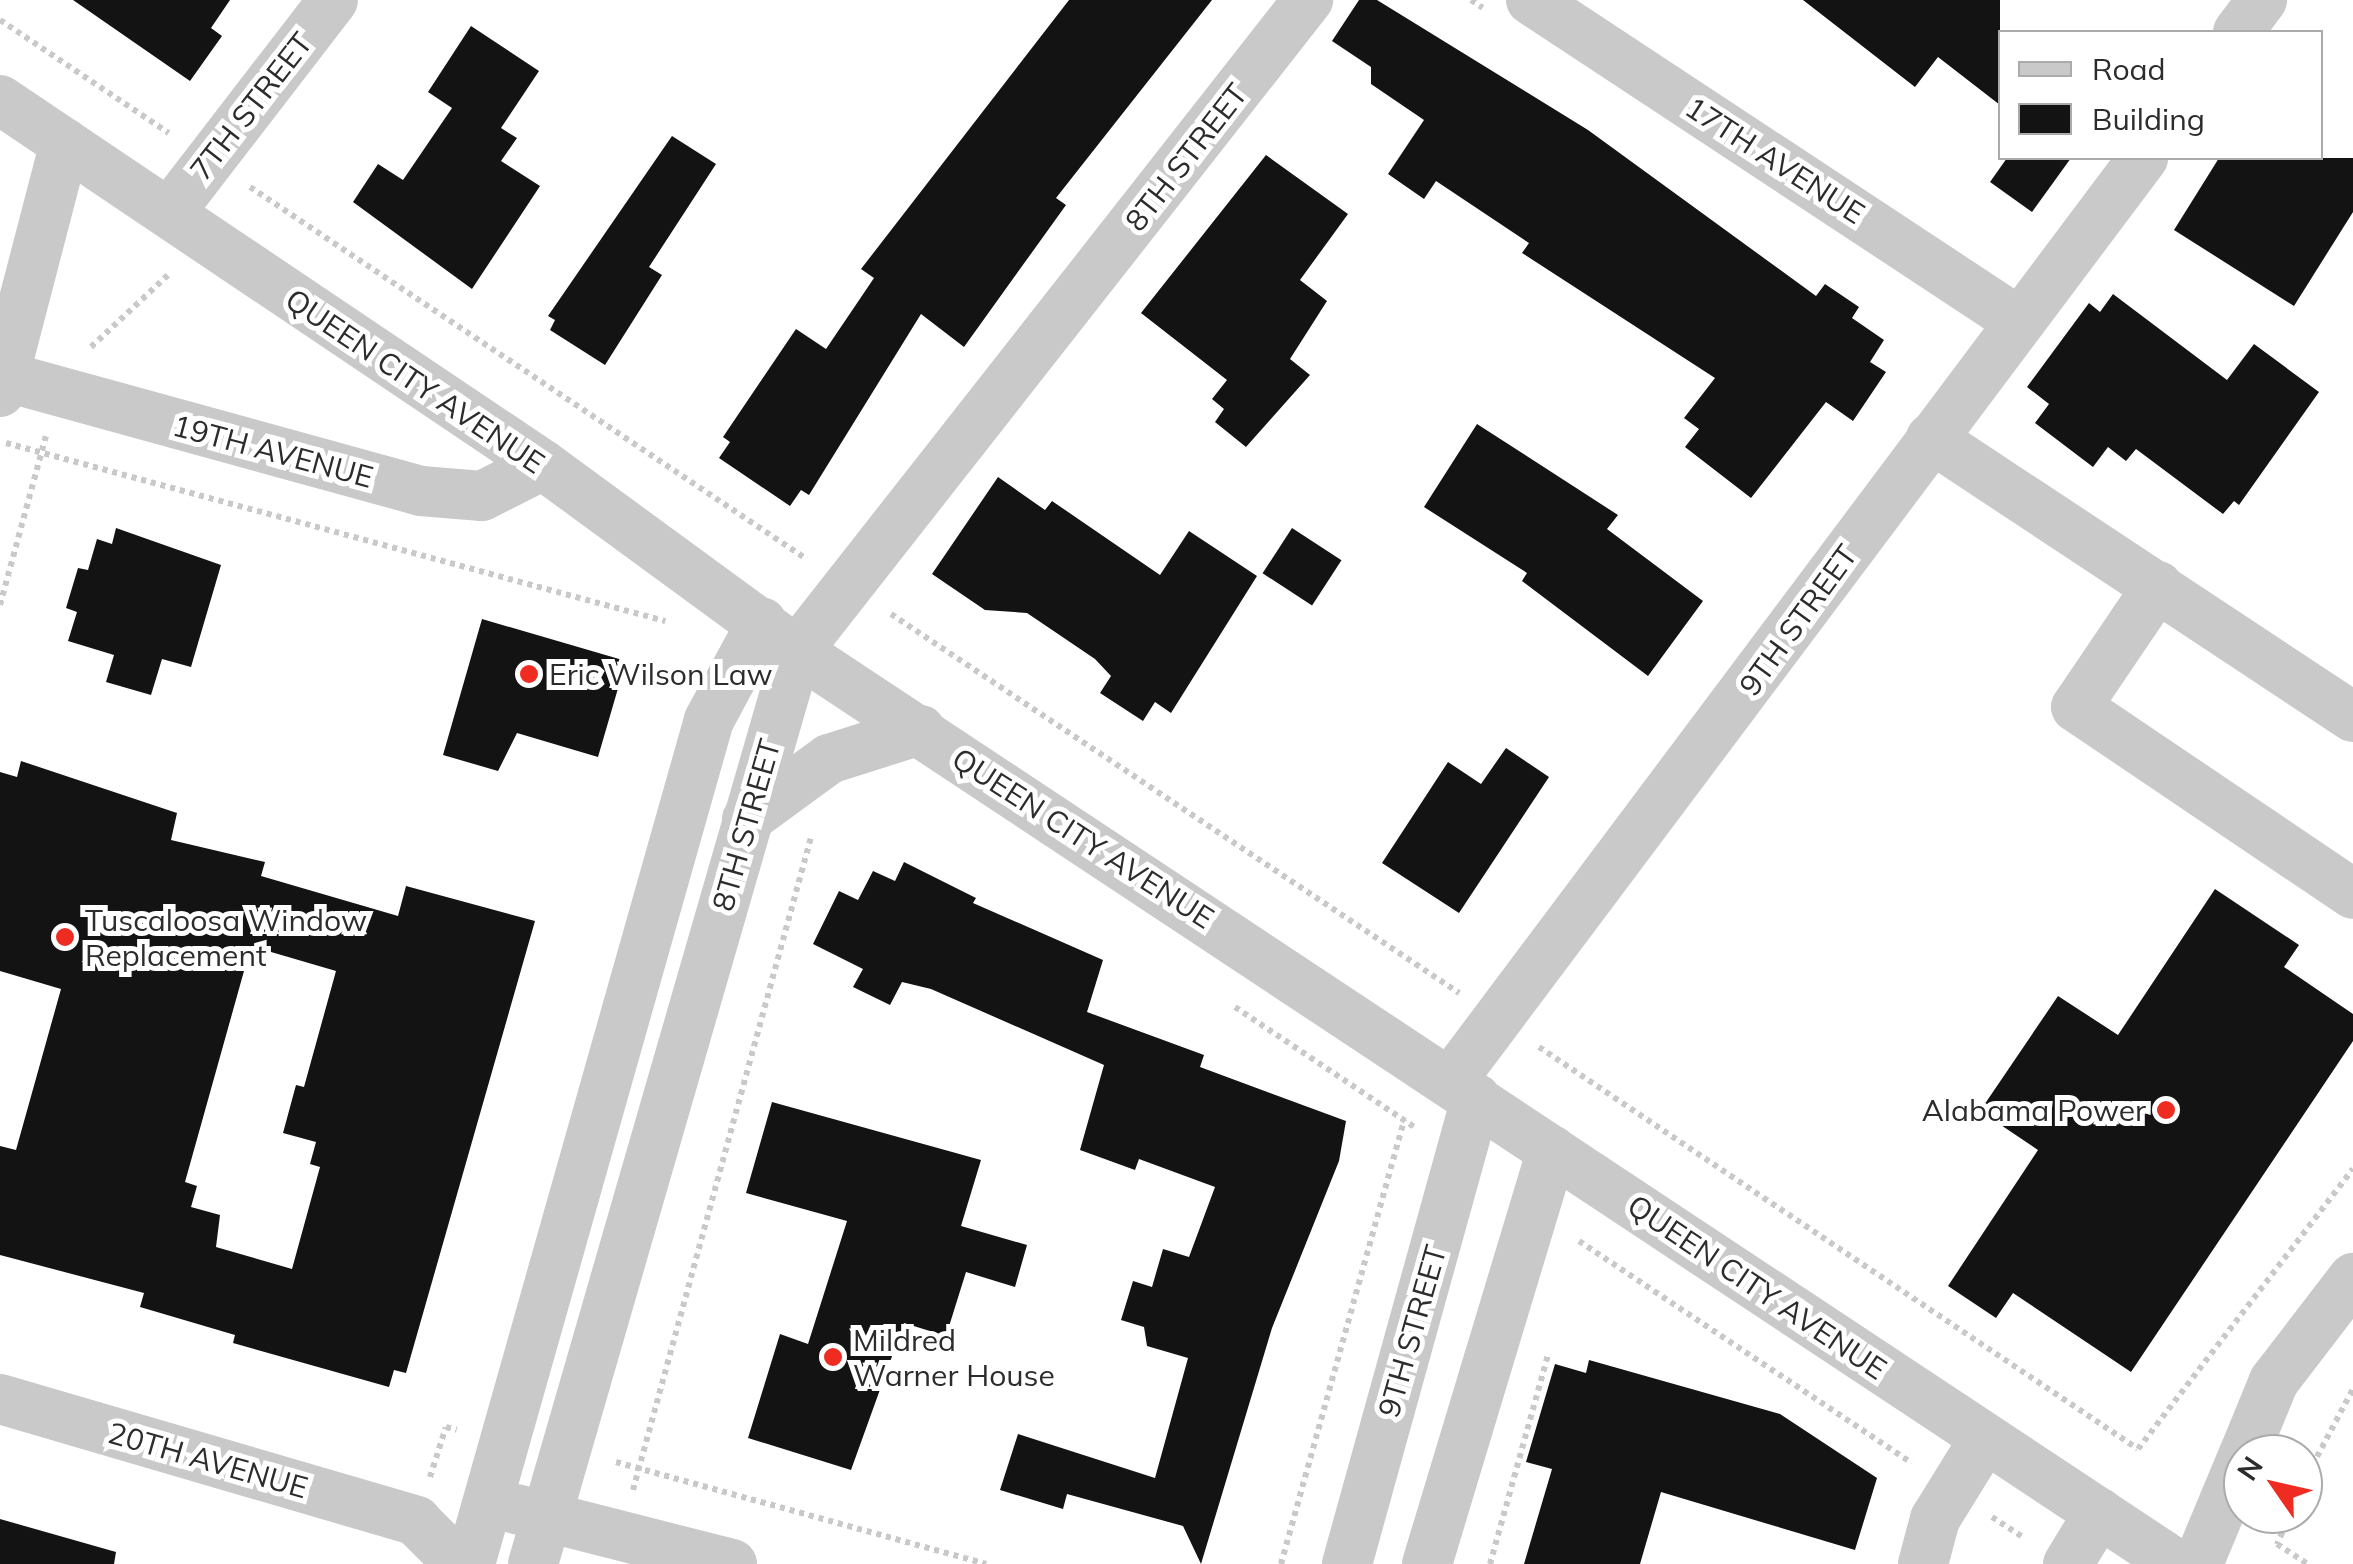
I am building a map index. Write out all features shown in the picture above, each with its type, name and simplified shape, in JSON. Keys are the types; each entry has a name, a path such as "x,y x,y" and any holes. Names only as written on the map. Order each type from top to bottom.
{"street":[{"name":"7TH STREET","path":"170,212 333,0"},
{"name":"8TH STREET","path":"470,1564 709,720 780,637 850,588 1308,0"},
{"name":"17TH AVENUE","path":"1530,0 2018,321"},
{"path":"2240,30 2262,0"},
{"name":"QUEEN CITY AVENUE","path":"0,100 543,465 780,637 2176,1564"},
{"path":"1,381 65,143"},
{"name":"9TH STREET","path":"1347,1564 1449,1080 2140,160"},
{"name":"19TH AVENUE","path":"1,381 421,490 482,496 543,465"},
{"path":"1932,438 2353,717"},
{"path":"2158,586 2076,707 2353,894"},
{"name":"8TH STREET","path":"539,1541 560,1490 746,819 780,637"},
{"name":"8TH STREET","path":"746,819 829,759 920,730"},
{"path":"1427,1564 1552,1151"},
{"path":"2252,1434 2274,1382 2353,1278"},
{"name":"20TH AVENUE","path":"0,1399 416,1521 459,1564"},
{"path":"1923,1564 1935,1519 1986,1438"},
{"path":"416,1521 486,1499 539,1541 621,1533 732,1564"},
{"path":"2198,1564 2223,1503"},
{"path":"2049,1554 2100,1513"}],"path":[{"path":"0,20 2138,1449 2353,1169"},
{"path":"0,442 670,622"},
{"path":"621,1533 819,820"},
{"path":"1281,1564 1449,1080"},
{"path":"1575,1258 1580,1239 2049,1554"},
{"path":"1490,1564 1554,1334"},
{"path":"2323,1446 2353,1389"},
{"path":"2281,1534 2277,1544 2308,1564"}],"building":[{"path":"73,0 230,0 211,28 222,36 190,81"},
{"path":"1069,0 1212,0 1056,198 1066,205 964,347 921,314 809,495 801,490 790,506 719,458 730,442 723,437 796,329 826,349 874,278 861,269"},
{"path":"1359,0 1377,0 1588,130 1816,296 1825,284 1859,307 1852,318 1884,340 1870,362 1886,372 1853,421 1826,402 1751,498 1685,447 1699,429 1684,418 1715,378 1522,253 1529,243 1436,181 1424,199 1388,174 1424,120 1371,84 1371,67 1332,41"},
{"path":"1803,0 2000,0 1998,103 1938,57 1915,87"},
{"path":"471,26 539,71 501,128 517,138 501,161 540,186 472,289 353,202 378,164 403,180 452,108 428,92"},
{"path":"672,136 716,164 649,267 662,275 605,365 550,330 555,320 548,316"},
{"path":"1266,155 1348,214 1300,280 1327,301 1290,359 1310,375 1246,447 1215,422 1224,409 1212,399 1227,380 1141,313"},
{"path":"2353,158 2353,212 2294,306 2174,230 2218,160"},
{"path":"2006,160 2070,160 2032,212 1990,182"},
{"path":"2113,294 2227,380 2254,344 2319,392 2239,505 2234,501 2223,514 2136,449 2126,461 2108,447 2093,467 2035,423 2049,404 2027,387 2089,303 2100,312"},
{"path":"1477,424 1618,515 1607,529 1703,601 1648,676 1522,581 1527,573 1424,507"},
{"path":"998,477 1045,510 1052,501 1160,575 1189,531 1257,576 1171,713 1155,702 1143,721 1100,693 1111,676 1095,659 1027,613 985,610 932,574"},
{"path":"116,528 221,565 191,667 162,659 151,695 106,682 114,655 68,641 77,612 66,608 78,568 88,570 97,539 112,544"},
{"path":"1292,528 1341,560 1312,605 1263,573"},
{"path":"482,619 626,661 598,757 517,733 498,771 443,755"},
{"path":"1506,748 1549,777 1459,913 1382,863 1448,762 1481,784"},
{"path":"21,761 177,813 171,840 265,862 261,876 398,916 406,886 535,921 406,1373 394,1370 389,1387 233,1343 235,1335 140,1307 144,1293 0,1255 0,1146 16,1150 61,989 0,971 0,772 17,777","holes":["251,946 336,971 304,1087 296,1085 283,1133 316,1142 310,1164 320,1167 292,1269 216,1247 220,1215 191,1207 197,1186 185,1182"]},
{"path":"904,862 976,898 973,903 1103,960 1087,1012 1204,1055 1200,1067 1346,1121 1339,1161 1272,1328 1201,1564 1183,1526 1067,1494 1063,1509 1000,1490 1018,1434 1155,1478 1188,1358 1147,1346 1144,1327 1121,1320 1133,1281 1152,1287 1163,1249 1189,1257 1215,1187 1139,1159 1135,1170 1080,1150 1104,1065 931,989 902,982 890,1005 853,987 863,969 813,944 839,891 858,900 873,871 895,881"},
{"path":"2215,889 2299,945 2284,967 2353,1014 2353,1041 2131,1372 2013,1293 1996,1318 1948,1286 2038,1150 1980,1111 2058,996 2118,1035"},
{"path":"772,1102 981,1160 961,1226 1027,1245 1015,1287 966,1272 946,1336 904,1323 851,1470 748,1438 780,1334 808,1344 847,1221 746,1193"},
{"path":"1589,1360 1780,1414 1877,1478 1855,1550 1661,1492 1640,1564 1524,1564 1552,1469 1526,1462 1555,1364 1586,1373"},
{"path":"0,1519 116,1552 114,1564 0,1564"}],"place":[{"name":"Eric Wilson Law","path":"529,674"},
{"name":"Tuscaloosa Window Replacement","path":"65,937"},
{"name":"Alabama Power","path":"2166,1110"},
{"name":"Mildred Warner House","path":"833,1357"}]}
